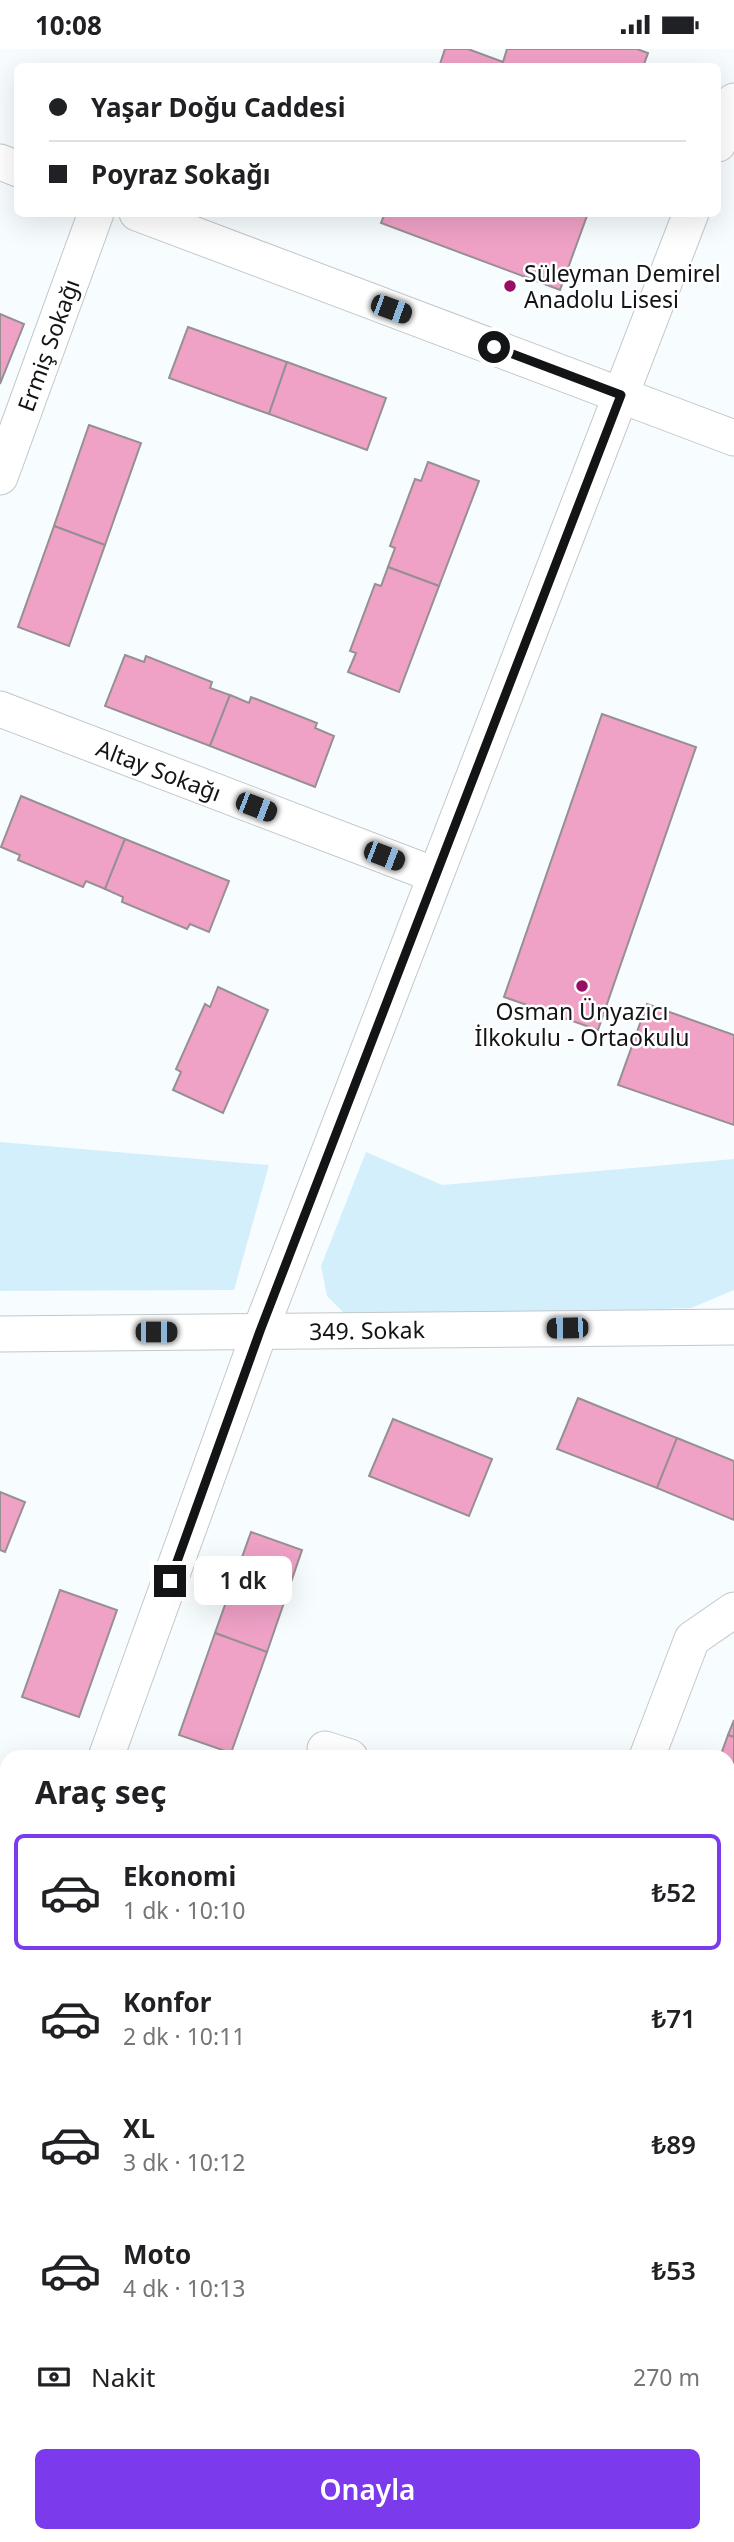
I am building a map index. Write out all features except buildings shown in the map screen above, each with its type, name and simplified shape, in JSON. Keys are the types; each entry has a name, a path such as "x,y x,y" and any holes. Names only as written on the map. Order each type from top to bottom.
{"street":[{"path":"721,136 734,101"},
{"name":"Ermiş Sokağı","path":"0,477 95,217"},
{"path":"147,217 734,438"},
{"path":"109,1750 260,1331 689,217"},
{"name":"Altay Sokağı","path":"0,709 435,876"},
{"name":"349. Sokak","path":"0,1333 734,1327"},
{"path":"650,1750 692,1639 734,1610"}],"shaded area":[{"path":"0,1142 269,1165 234,1290 0,1291"},
{"path":"366,1152 442,1185 734,1159 734,1290 691,1308 351,1320 327,1296 321,1266"}],"place":[{"name":"Süleyman Demirel Anadolu Lisesi","path":"510,286"},
{"name":"Osman Ünyazıcı İlkokulu - Ortaokulu","path":"582,986"}],"route":[{"path":"170,1581 260,1331 621,395 494,347"}]}
